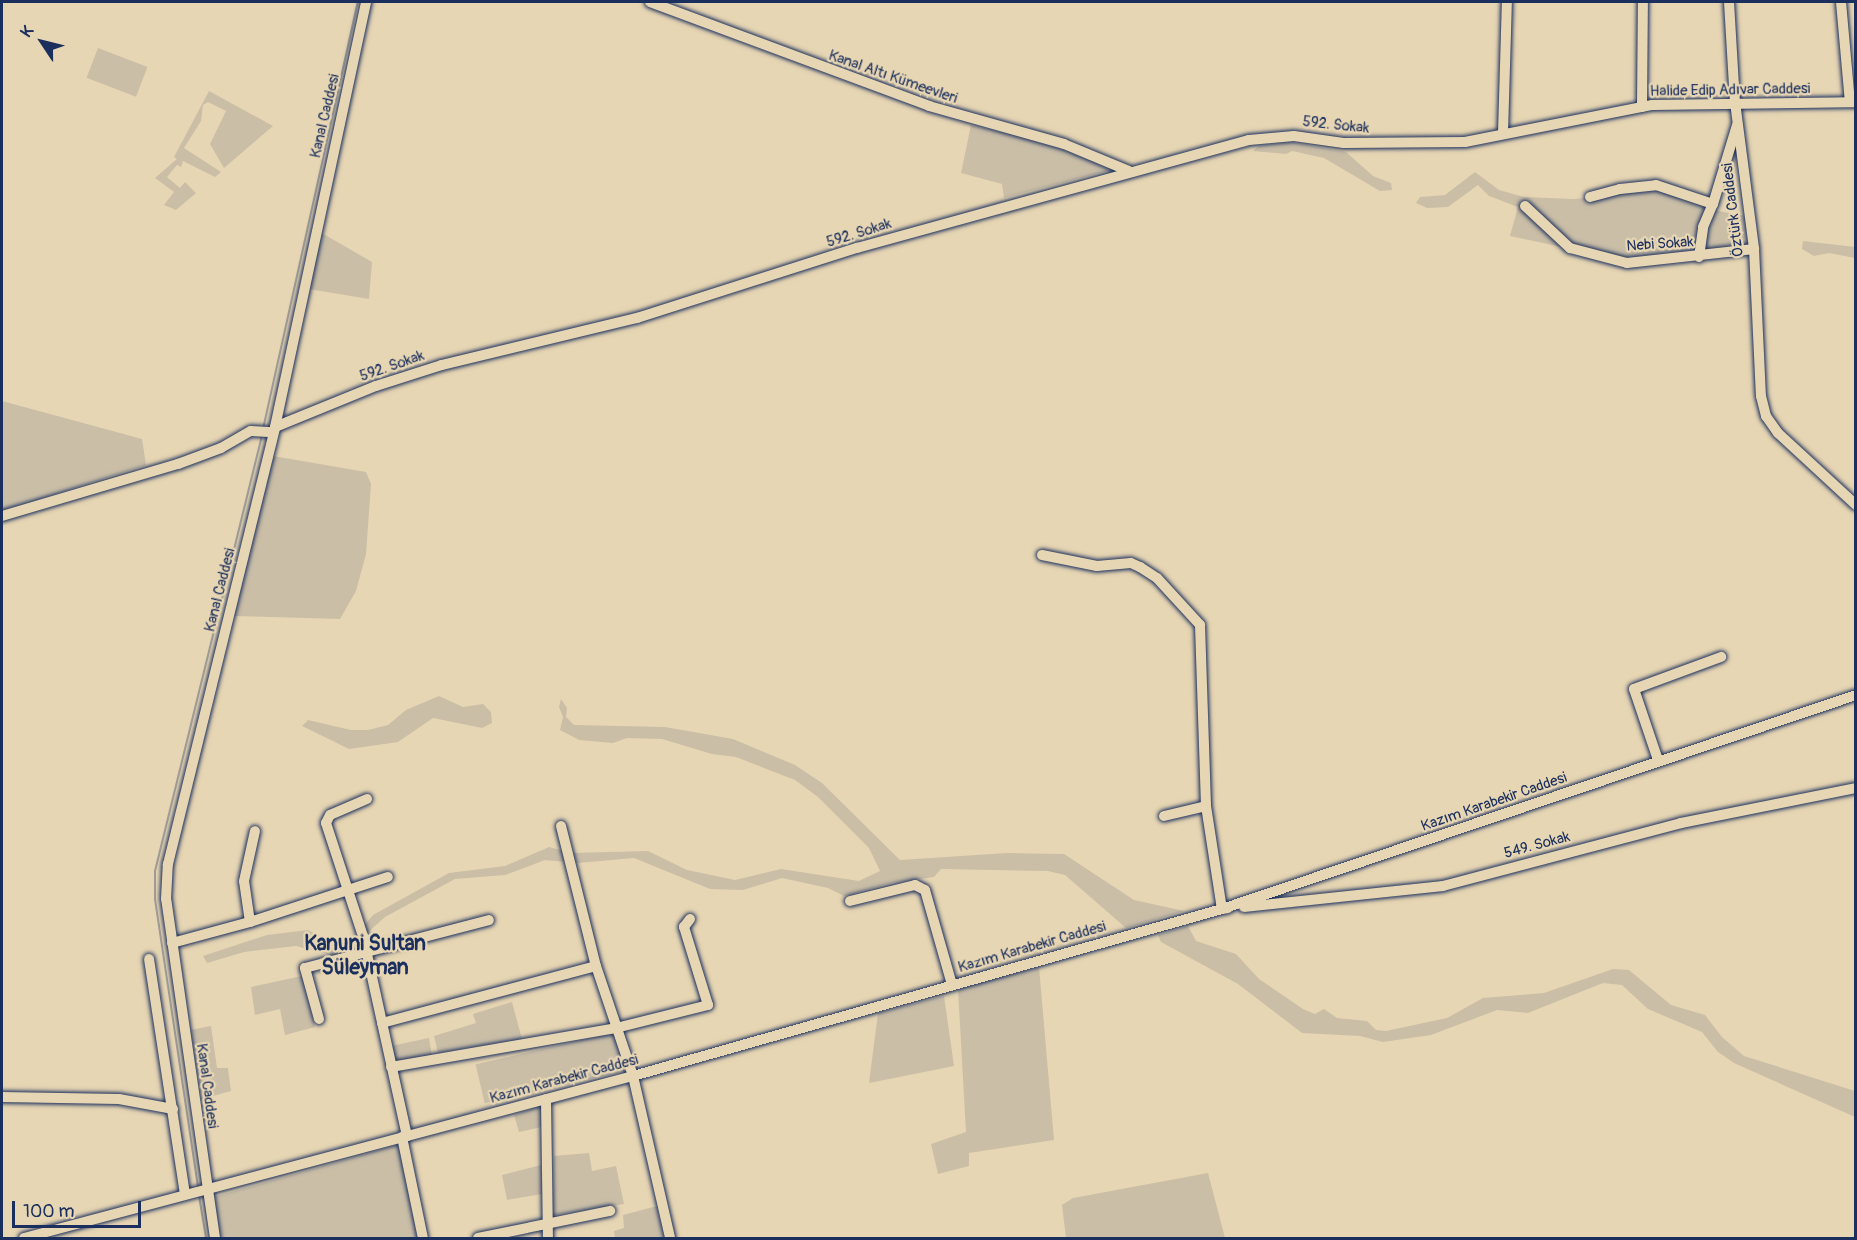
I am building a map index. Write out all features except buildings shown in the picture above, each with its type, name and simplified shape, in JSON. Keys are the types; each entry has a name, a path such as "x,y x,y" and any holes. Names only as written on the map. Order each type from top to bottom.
{"street":[{"name":"Kanal Caddesi","path":"215,1239 166,899 168,864 366,2"},
{"name":"Kanal Altı Kümeevleri","path":"650,2 918,102 1064,144 1129,171"},
{"path":"1503,133 1507,2"},
{"path":"1642,106 1643,2"},
{"name":"Öztürk Caddesi","path":"1730,2 1735,102 1754,249 1761,396 1766,416 1778,433 1856,505"},
{"path":"1840,2 1853,102"},
{"name":"Halide Edip Adıvar Caddesi","path":"1466,142 1642,106 1735,102 1853,102"},
{"path":"1699,257 1703,227 1713,204 1738,122"},
{"name":"592. Sokak","path":"2,516 178,464 323,411 376,386 442,365 638,318 857,248 1129,171 1249,140 1294,136 1344,143 1466,142"},
{"path":"1590,197 1620,189 1656,185 1713,204"},
{"name":"Nebi Sokak","path":"1525,206 1570,248 1627,264 1754,249"},
{"path":"1042,555 1097,566 1131,562 1157,578 1197,619 1203,632 1201,727 1206,806 1222,909"},
{"path":"1658,760 1634,689 1721,657"},
{"name":"Kazım Karabekir Caddesi","path":"188,1194 633,1076 1222,909 1856,695"},
{"name":"549. Sokak","path":"1222,909 1443,886 1681,823 1856,788"},
{"path":"367,799 326,820 346,891 363,936 364,952 391,1066 423,1239"},
{"path":"1164,816 1206,806"},
{"path":"561,826 596,966 633,1076 670,1239"},
{"path":"250,922 244,881 255,831"},
{"path":"172,943 250,922 388,877"},
{"path":"850,901 915,885 925,890 952,985"},
{"path":"391,1066 616,1028 708,1005 684,927 690,919"},
{"path":"319,1019 305,968 489,920"},
{"path":"24,1239 188,1194 148,958"},
{"path":"382,1023 596,966"},
{"path":"2,1098 119,1099 173,1110"},
{"path":"546,1099 548,1239"},
{"path":"478,1239 610,1211"}],"shaded area":[{"path":"98,48 147,67 136,97 87,78"},
{"path":"209,91 273,126 224,168 210,144 226,111 208,102 203,105 201,121 184,148 221,172 215,177 183,161 181,167 177,165 167,177 180,188 185,182 196,193 176,210 164,205 174,192 155,178 177,159 174,157"},
{"path":"971,125 1050,144 1115,169 1004,198 1002,184 961,173"},
{"path":"1290,142 1346,152 1373,176 1391,183 1392,190 1380,191 1324,158 1292,151 1286,154 1253,151 1259,146"},
{"path":"1475,172 1499,190 1524,197 1574,199 1660,190 1704,204 1707,209 1746,216 1747,244 1742,249 1643,259 1614,258 1510,236 1518,207 1489,196 1478,185 1448,207 1427,208 1416,203 1420,197 1445,195"},
{"path":"320,232 372,262 369,299 309,289"},
{"path":"1803,241 1855,247 1855,258 1829,253 1814,256 1802,249"},
{"path":"2,401 142,439 146,465 2,511"},
{"path":"273,456 366,472 371,484 366,554 356,591 340,619 234,616"},
{"path":"439,696 463,707 483,704 491,712 492,723 482,728 433,718 398,742 349,749 302,726 308,720 351,730 368,730 388,725 406,710"},
{"path":"561,699 567,708 566,717 574,725 665,727 733,739 795,765 822,783 900,860 1007,853 1064,854 1134,900 1184,911 1126,928 1065,875 1048,871 941,869 934,877 890,883 844,896 828,888 782,878 743,890 710,889 634,858 578,863 545,860 505,875 455,879 385,917 366,934 362,928 373,915 449,873 505,866 549,847 571,853 648,851 687,870 735,880 781,869 859,881 880,871 869,848 818,797 795,780 736,757 712,754 662,739 627,738 613,743 579,740 560,730 563,717 559,707"},
{"path":"1188,926 1196,941 1236,954 1259,979 1303,1009 1315,1014 1324,1009 1337,1018 1367,1021 1376,1030 1386,1031 1447,1018 1483,998 1544,993 1613,969 1629,970 1671,1005 1705,1015 1722,1037 1744,1056 1855,1091 1855,1117 1734,1063 1718,1052 1702,1032 1648,1009 1622,985 1603,983 1528,1013 1497,1010 1431,1035 1383,1042 1360,1036 1302,1033 1238,984 1161,942 1158,935"},
{"path":"308,930 331,942 345,942 357,934 362,947 356,953 336,956 296,946 244,952 207,963 203,956 267,935"},
{"path":"1039,967 1054,1140 969,1153 969,1166 938,1174 931,1144 966,1132 958,989"},
{"path":"302,976 315,1027 285,1035 280,1009 255,1015 251,987"},
{"path":"944,996 954,1066 869,1083 878,1013"},
{"path":"512,1002 522,1039 438,1053 434,1036 476,1023 473,1014"},
{"path":"211,1026 217,1068 228,1068 231,1091 202,1099 190,1030"},
{"path":"616,1032 625,1071 485,1103 476,1064"},
{"path":"429,1038 432,1056 402,1062 394,1059 391,1046"},
{"path":"541,1106 542,1127 519,1132 514,1115"},
{"path":"401,1144 420,1238 220,1238 214,1197"},
{"path":"589,1153 592,1171 616,1166 624,1204 553,1215 554,1156"},
{"path":"541,1165 542,1194 507,1200 502,1175"},
{"path":"1208,1173 1225,1238 1066,1238 1062,1205 1073,1198"},
{"path":"657,1206 665,1238 615,1238 614,1231 624,1228 623,1215"}],"waterway":[{"path":"263,429 358,2"},
{"path":"198,1187 155,899 155,871 262,435"},
{"path":"199,1196 206,1238"}],"district":[{"name":"Kanuni Sultan Süleyman","path":"365,956"}]}
